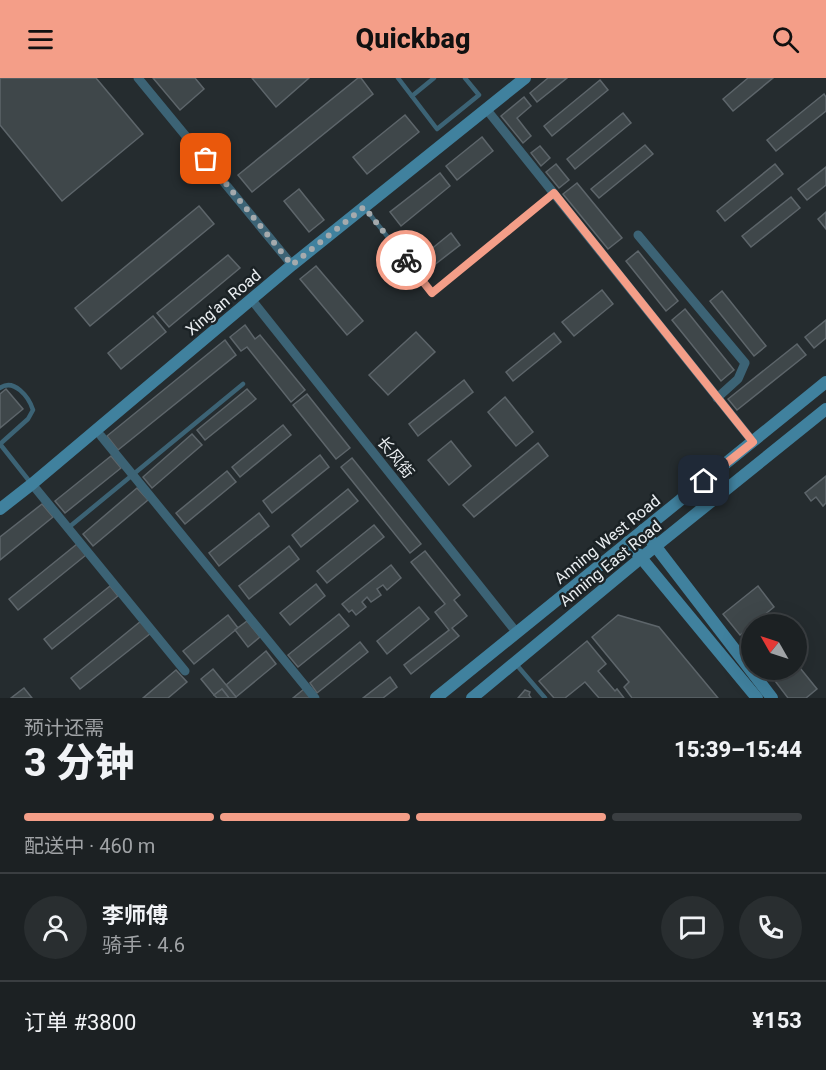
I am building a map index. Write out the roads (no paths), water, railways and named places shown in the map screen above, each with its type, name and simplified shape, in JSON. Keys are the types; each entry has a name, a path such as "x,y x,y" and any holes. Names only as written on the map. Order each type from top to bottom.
{"street":[{"path":"138,78 292,265"},
{"name":"Xing'an Road","path":"0,508 32,484 292,265 525,78"},
{"path":"487,110 753,442"},
{"path":"638,235 745,363 738,379 717,398"},
{"name":"长风街","path":"251,299 517,633"},
{"name":"Anning West Road","path":"436,698 826,382"},
{"name":"Anning East Road","path":"472,698 826,409"},
{"path":"101,436 315,698"},
{"path":"32,484 185,671"},
{"path":"672,506 675,515 685,523"},
{"path":"643,530 772,698"},
{"path":"628,542 757,698"},
{"path":"594,570 605,574 608,581 606,587"}],"lane":[{"path":"398,78 437,129 479,95 465,78"},
{"path":"412,96 434,78"},
{"path":"364,207 432,293 554,193"},
{"path":"0,388 8,384 16,386 31,404 33,410 31,416 0,444 32,484"},
{"path":"68,528 243,384"},
{"path":"515,663 545,698"}]}
